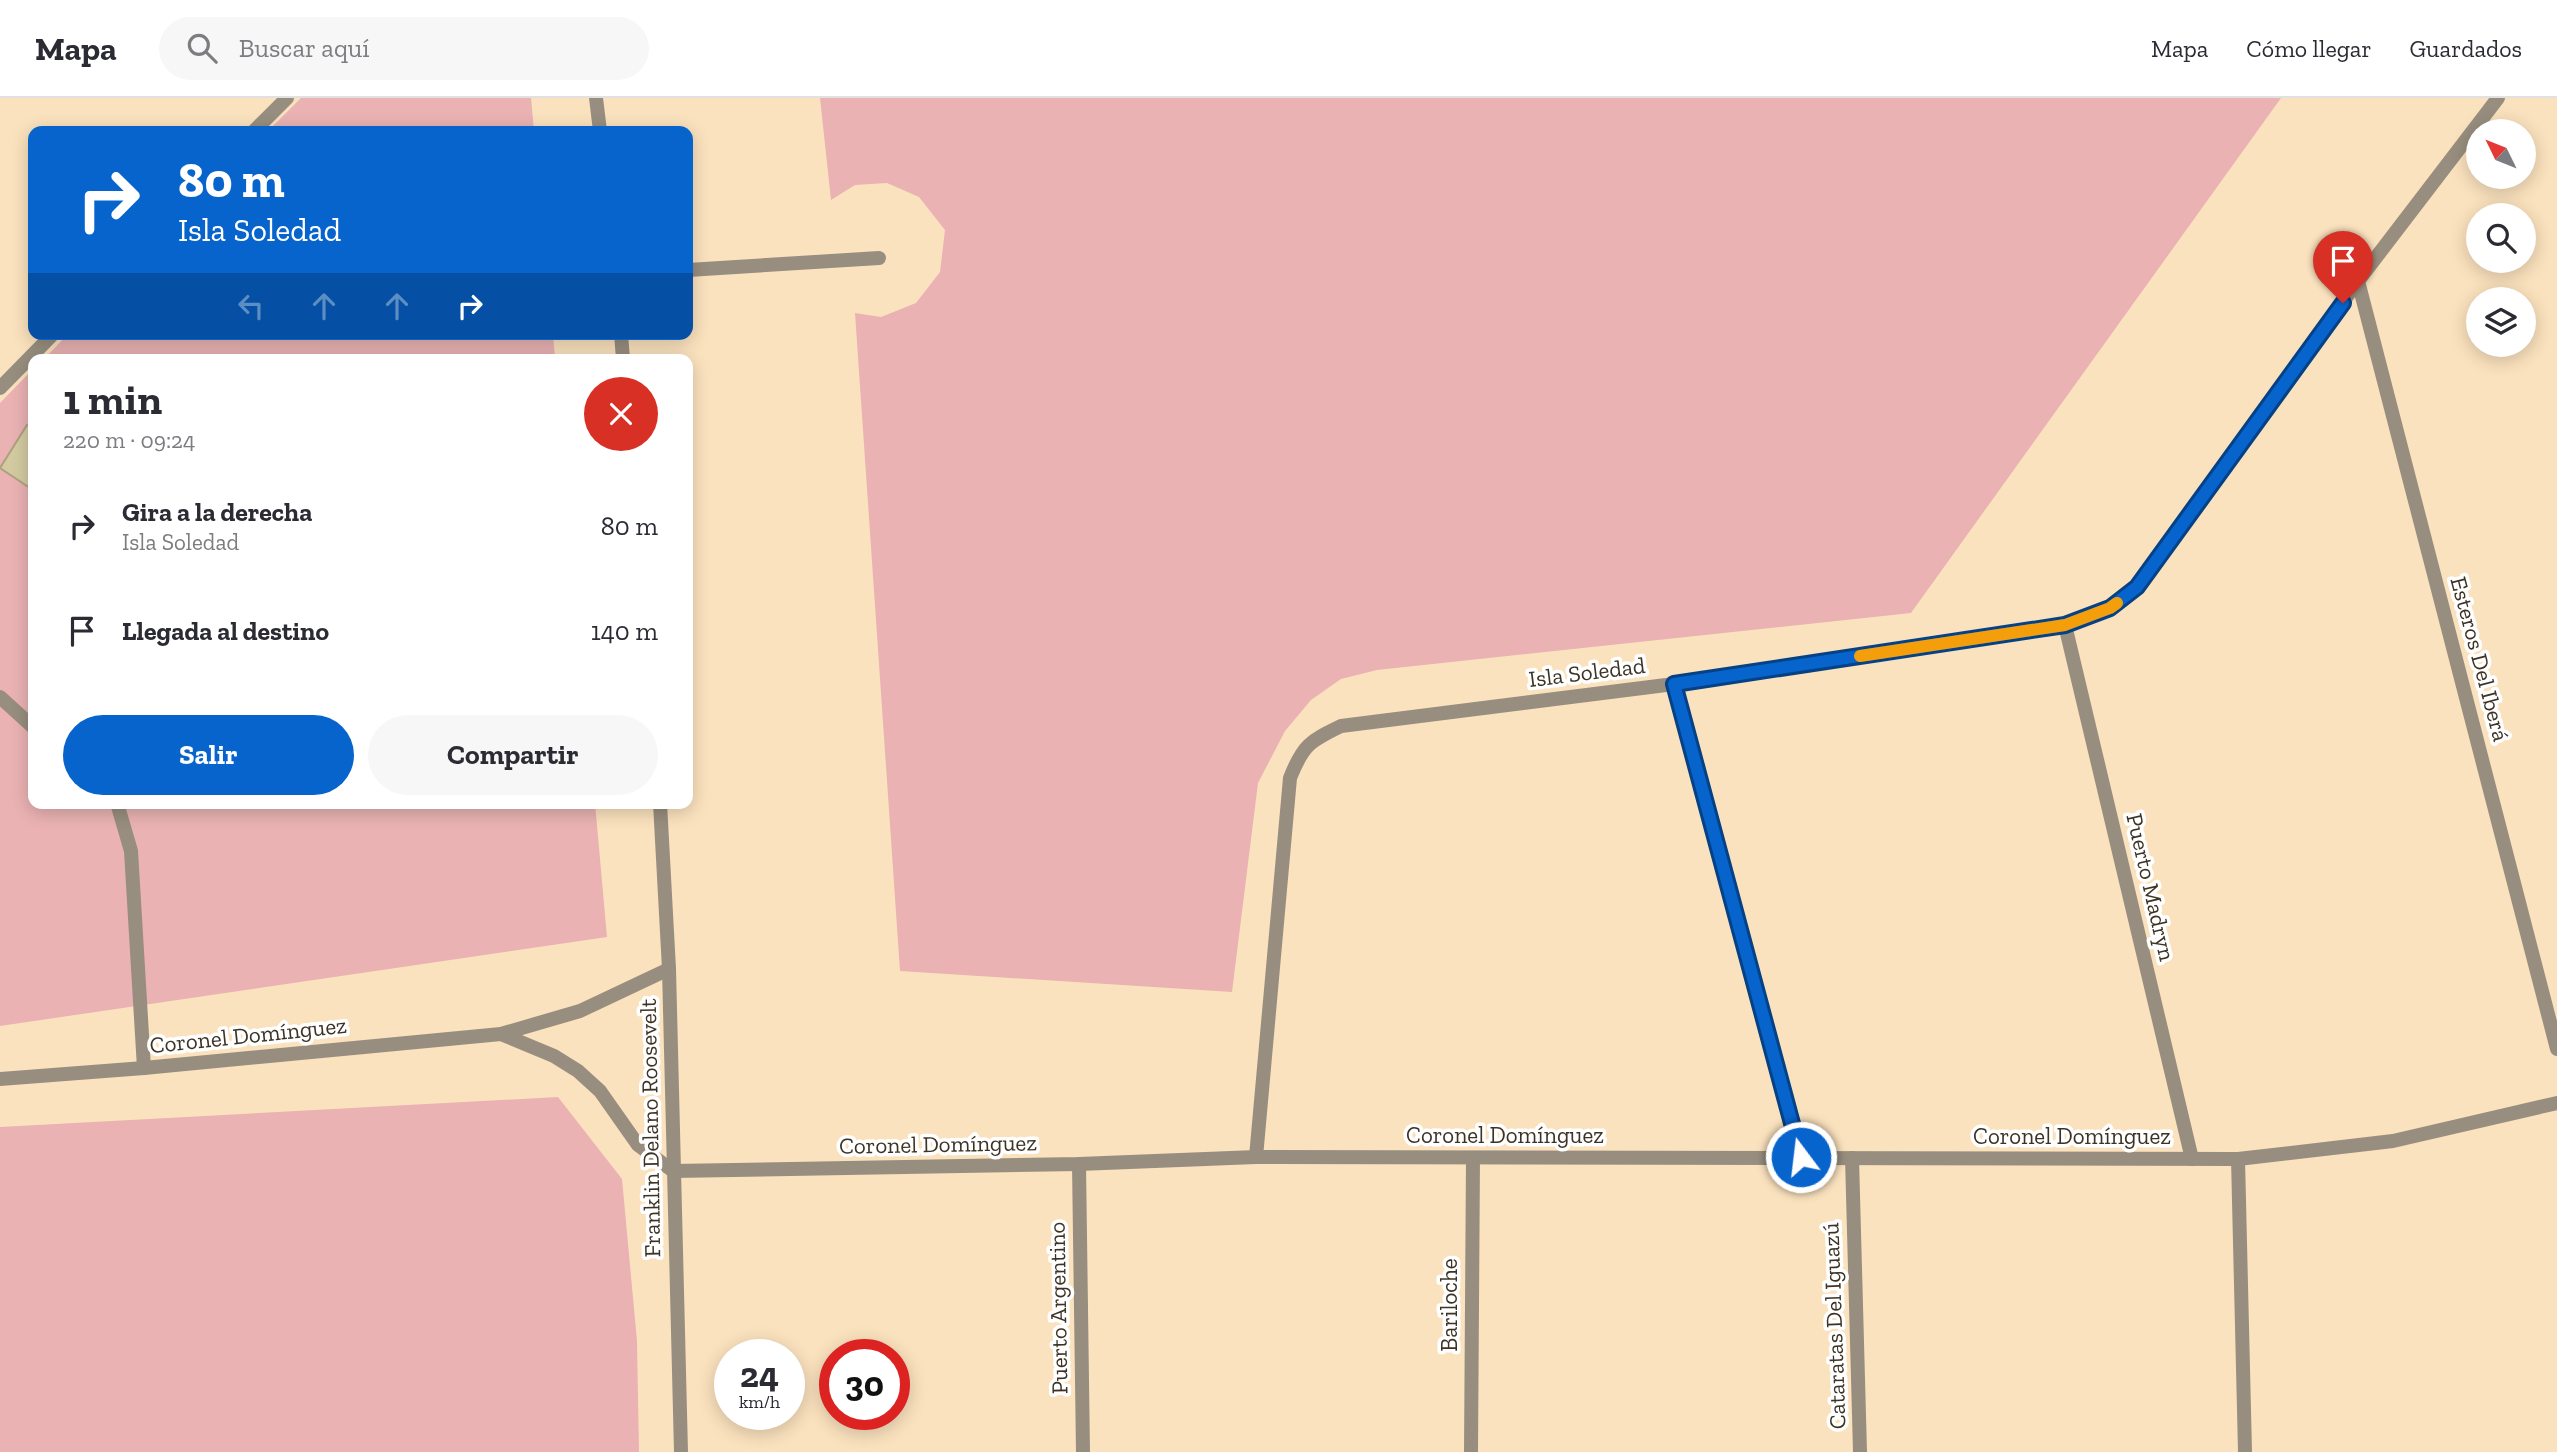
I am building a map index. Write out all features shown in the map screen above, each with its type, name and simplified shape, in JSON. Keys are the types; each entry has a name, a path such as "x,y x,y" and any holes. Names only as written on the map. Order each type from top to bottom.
{"street":[{"path":"259,126 287,98"},
{"path":"596,98 599,126"},
{"name":"Isla Soledad","path":"1256,1157 1290,778 1300,753 1316,738 1341,726 1674,684 2065,625 2110,608 2137,587 2358,281 2498,98"},
{"path":"693,270 879,258"},
{"name":"Esteros Del Iberá","path":"2358,281 2557,1049"},
{"path":"33,354 47,340"},
{"path":"0,388 28,359"},
{"name":"Puerto Madryn","path":"2065,625 2192,1159"},
{"path":"1674,684 1801,1157"},
{"path":"0,697 28,722"},
{"path":"119,809 131,851 144,1068"},
{"name":"Franklin Delano Roosevelt","path":"660,809 669,969 681,1452"},
{"name":"Coronel Domínguez","path":"0,1079 501,1034 580,1011 669,969"},
{"name":"Coronel Domínguez","path":"501,1034 554,1055 578,1071 600,1091 638,1144 673,1171 1079,1164 1256,1157 2238,1159 2393,1141 2557,1103"},
{"name":"Cataratas Del Iguazú","path":"1852,1157 1860,1452"},
{"name":"Bariloche","path":"1471,1452 1473,1158"},
{"path":"2238,1159 2245,1452"},
{"name":"Puerto Argentino","path":"1079,1164 1083,1452"}],"shaded area":[{"path":"301,98 531,98 534,126 273,126"},
{"path":"820,98 2281,98 1911,613 1377,670 1341,679 1311,700 1285,731 1258,783 1232,992 900,971 855,313 881,317 916,303 940,272 945,230 919,197 887,183 855,185 831,200"},
{"path":"62,340 553,340 555,354 49,354"},
{"path":"28,374 28,426 0,467 0,403"},
{"path":"0,468 28,487 28,809 596,809 607,937 0,1026"},
{"path":"558,1097 622,1179 637,1341 639,1452 0,1452 0,1127"}],"building":[{"path":"27,425 28,487 0,468"}],"slow traffic":[{"path":"1860,656 2065,625 2117,603"}],"route":[{"path":"1801,1157 1674,684 2065,625 2110,608 2137,587 2343,303"}]}
